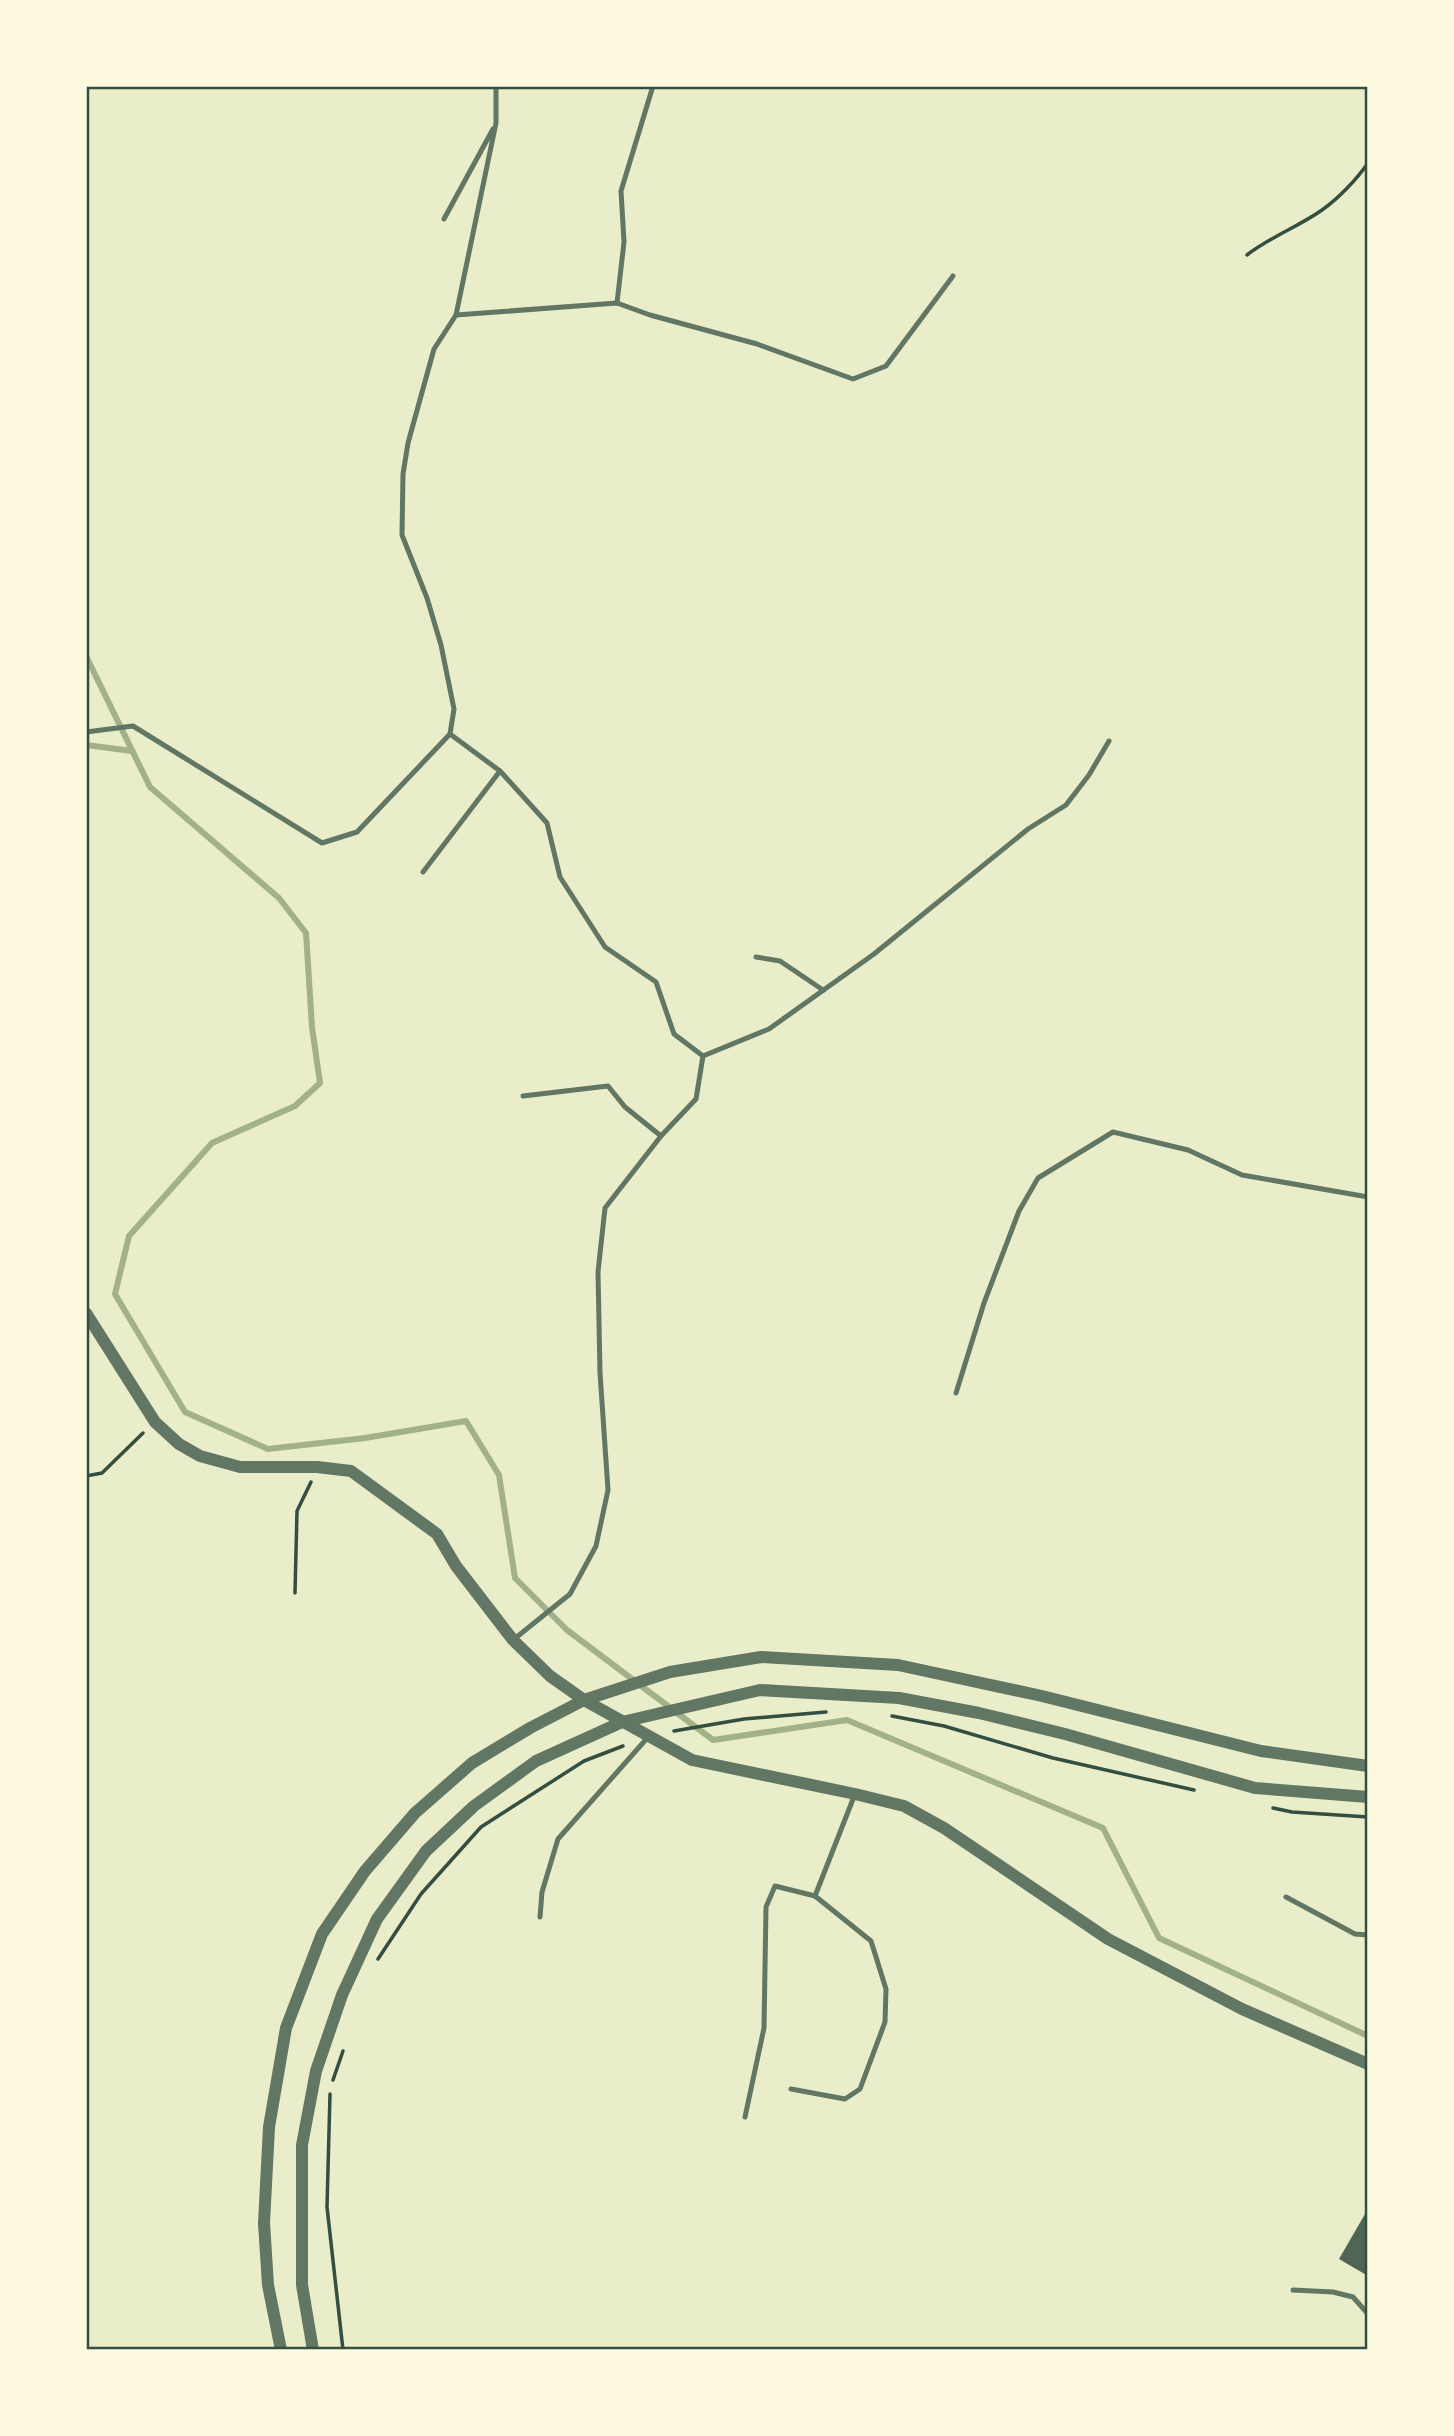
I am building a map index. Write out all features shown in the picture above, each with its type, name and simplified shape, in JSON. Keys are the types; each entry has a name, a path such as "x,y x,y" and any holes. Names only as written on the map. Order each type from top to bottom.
{"street":[{"path":"86,1313 155,1422 179,1444 200,1456 240,1467 317,1467 351,1471 437,1534 456,1566 513,1640 550,1676 584,1700 692,1760 904,1807 944,1828 1108,1939 1242,2009 1368,2064"},
{"path":"281,2350 268,2285 264,2223 269,2127 286,2028 322,1934 365,1871 415,1813 472,1763 530,1728 584,1700 670,1672 761,1657 898,1665 1042,1696 1261,1751 1368,1766"},
{"path":"313,2350 302,2285 302,2145 316,2071 342,1996 377,1919 426,1852 474,1806 536,1761 622,1721 760,1690 899,1698 979,1713 1065,1734 1255,1788 1368,1797"}],"lane":[{"path":"86,732 132,726 321,843 357,832 450,734 454,709 441,645 428,598 402,535 403,474 408,443 434,349 456,315 496,123 496,86"},
{"path":"617,303 624,242 621,191 653,86"},
{"path":"443,219 496,123"},
{"path":"456,315 617,303 650,316 757,344 853,379 886,366 953,276"},
{"path":"450,734 500,771 547,823 560,877 605,947 656,982 674,1034 703,1056"},
{"path":"703,1056 769,1029 874,954 1028,830 1066,805 1089,775 1108,741"},
{"path":"423,872 500,771"},
{"path":"756,957 780,961 823,990"},
{"path":"513,1640 570,1594 596,1546 608,1490 600,1373 598,1272 606,1208 661,1136 696,1099 703,1056"},
{"path":"523,1096 608,1086 625,1107 661,1136"},
{"path":"956,1393 984,1303 1019,1211 1038,1178 1113,1132 1188,1150 1242,1175 1368,1197"},
{"path":"540,1917 542,1892 558,1839 649,1735"},
{"path":"814,1896 855,1794"},
{"path":"745,2117 764,2028 766,1907 775,1886 814,1896 871,1941 886,1989 885,2022 860,2089 845,2099 791,2089"},
{"path":"1286,1897 1355,1934 1368,1935"},
{"path":"1293,2290 1334,2292 1353,2297 1368,2314"}],"path":[{"path":"1247,255 1323,209 1368,163"},
{"path":"86,1475 102,1473 155,1422"},
{"path":"295,1593 297,1511 317,1467"},
{"path":"375,1964 421,1894 481,1827 584,1760 649,1735 744,1718 833,1712"},
{"path":"883,1714 944,1726 1053,1758 1199,1791"},
{"path":"1265,1806 1292,1812 1368,1817"},
{"path":"342,2051 330,2088 327,2207 343,2350"}],"building":[{"path":"1365,2214 1368,2216 1368,2276 1339,2259"}],"waterway":[{"path":"86,656 150,787 279,898 306,933 312,1027 320,1083 295,1106 212,1143 129,1236 115,1294 185,1412 268,1449 365,1438 466,1421 499,1475 515,1578 567,1630 713,1740 847,1720 1103,1828 1159,1938 1368,2036"},
{"path":"86,745 132,751"}]}
